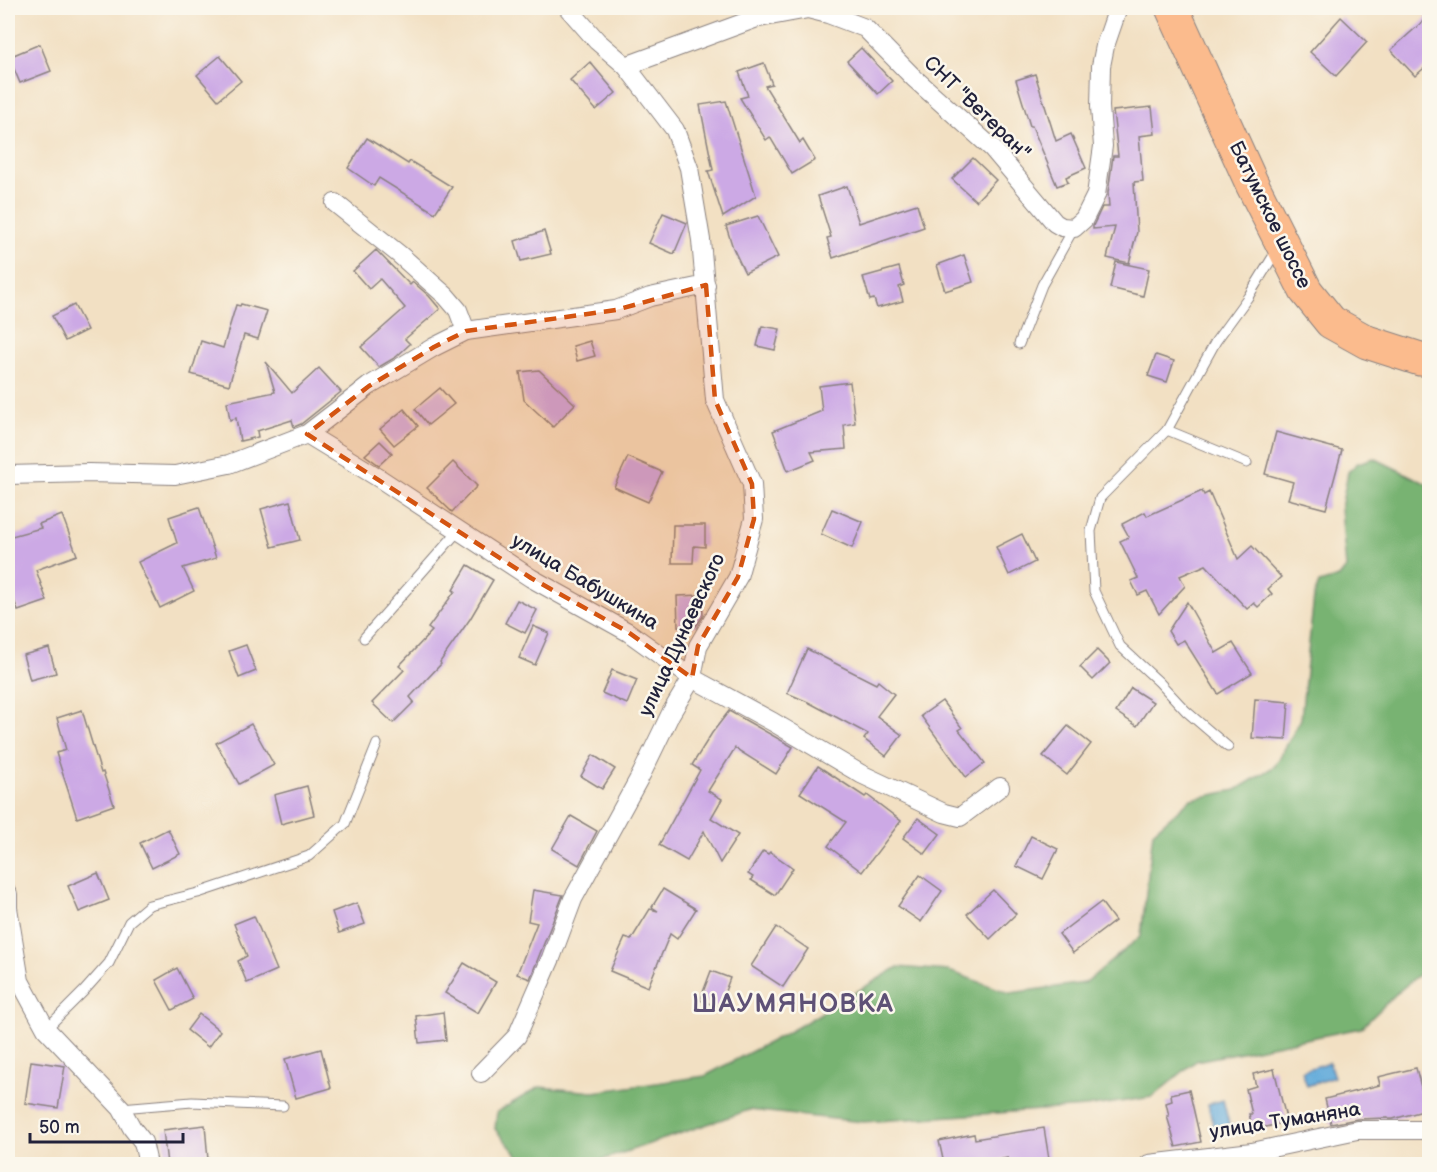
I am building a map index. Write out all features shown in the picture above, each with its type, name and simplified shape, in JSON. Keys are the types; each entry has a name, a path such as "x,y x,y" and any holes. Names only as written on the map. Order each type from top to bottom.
{"highway":[{"name":"Батумское шоссе","path":"1172,8 1252,184 1305,291 1331,322 1367,342 1420,359 1430,359"}],"street":[{"name":"улица Дунаевского","path":"481,1073 517,1036 551,958 573,899 642,773 671,713 692,678 698,646 738,577 754,519 752,484 715,400 701,240 689,168 675,130 626,66 597,41 568,8"},
{"path":"1074,228 1084,219 1096,195 1103,146 1100,106 1101,66 1118,8"},
{"name":"СНТ \"Ветеран\"","path":"626,66 754,19 808,9 828,14 865,28 914,78 992,148 1055,223 1062,227 1074,228"},
{"path":"335,203 400,255 446,296 458,310 466,331"},
{"path":"8,475 89,473 175,475 229,464 307,434 369,386 434,347 466,331 616,310 650,297 706,285"},
{"name":"улица Бабушкина","path":"307,434 531,578 628,632 692,678 861,774 944,813 960,817 1000,787"},
{"path":"8,894 14,978 46,1029 121,1108 143,1142 148,1164"},
{"name":"улица Туманяна","path":"1149,1164 1252,1152 1357,1130 1430,1130"}],"lane":[{"path":"1019,344 1042,285 1074,228"},
{"path":"1228,747 1186,711 1120,646 1094,591 1091,531 1101,498 1167,430 1216,341 1248,297 1282,243"},
{"path":"1167,430 1247,463"},
{"path":"364,638 459,530"},
{"path":"46,1029 109,963 129,922 149,904 198,893 309,856 345,824 377,744"},
{"path":"121,1108 192,1102 283,1106"}],"highlighted area":[{"path":"706,285 715,400 752,484 754,519 738,577 698,646 692,678 628,632 531,578 307,434 369,386 434,347 466,331 616,310"}],"green space":[{"path":"1374,458 1429,485 1430,965 1361,1028 1196,1061 1152,1097 1086,1107 863,1122 749,1110 599,1161 520,1158 495,1129 497,1112 539,1087 594,1092 705,1076 796,1028 898,967 949,971 1010,993 1085,983 1141,936 1153,832 1191,799 1236,790 1275,766 1301,719 1314,596 1319,583 1339,577 1346,568 1341,508 1348,472 1358,463"}],"water":[{"path":"1329,1062 1334,1077 1307,1086 1302,1071"},
{"path":"1223,1100 1230,1128 1215,1132 1208,1104"}],"building":[{"path":"1430,15 1430,63 1415,76 1391,50"},
{"path":"1341,17 1367,42 1336,76 1310,52"},
{"path":"40,44 51,71 20,83 9,57"},
{"path":"861,48 892,81 878,94 847,61"},
{"path":"220,56 241,81 218,100 197,75"},
{"path":"590,62 616,93 596,110 570,80"},
{"path":"764,63 772,84 765,86 800,143 803,140 815,160 792,174 770,137 766,140 740,98 748,96 739,72"},
{"path":"1035,74 1056,141 1071,134 1086,168 1066,177 1068,182 1057,186 1032,126 1030,126 1016,80"},
{"path":"726,101 756,196 723,217 708,171 713,170 700,105"},
{"path":"1152,107 1155,134 1139,136 1143,181 1134,182 1137,232 1129,263 1107,258 1115,227 1093,229 1093,226 1102,207 1109,207 1108,193 1113,156 1118,156 1113,111"},
{"path":"367,138 408,164 410,161 452,187 435,213 379,178 374,186 348,168"},
{"path":"973,158 996,180 976,201 952,179"},
{"path":"847,186 859,223 917,204 924,227 833,258 827,238 831,237 818,196"},
{"path":"663,213 687,223 674,254 649,243"},
{"path":"758,216 778,257 745,273 726,226"},
{"path":"544,231 551,254 521,261 515,241"},
{"path":"376,250 410,285 413,282 440,309 405,339 410,344 396,357 379,367 361,347 405,308 380,279 369,289 353,271"},
{"path":"964,255 973,282 945,291 937,265"},
{"path":"1116,262 1149,269 1143,296 1110,288"},
{"path":"899,267 904,285 899,287 903,301 877,308 874,299 870,300 863,277"},
{"path":"241,304 267,311 258,339 244,335 229,385 191,374 201,341 223,348 236,305"},
{"path":"74,305 87,330 65,341 52,316"},
{"path":"762,326 780,329 775,350 757,346"},
{"path":"590,341 595,356 577,361 573,346"},
{"path":"1156,355 1174,361 1167,382 1148,376"},
{"path":"266,362 292,393 319,368 341,392 301,424 294,427 292,420 257,431 258,437 240,441 236,418 230,420 227,402 275,392"},
{"path":"539,370 575,404 553,427 524,400 520,372"},
{"path":"850,382 855,423 844,425 846,449 811,452 815,460 788,471 773,431 822,411 819,386"},
{"path":"440,388 454,404 428,425 415,409"},
{"path":"404,409 418,426 394,445 380,429"},
{"path":"1276,432 1342,450 1326,509 1288,499 1293,482 1265,474"},
{"path":"380,441 392,453 379,465 365,455"},
{"path":"628,457 662,472 648,502 614,487"},
{"path":"453,462 477,486 452,512 427,488"},
{"path":"1202,491 1204,495 1209,492 1238,559 1252,546 1281,577 1268,589 1272,594 1258,607 1254,603 1247,609 1206,565 1180,576 1185,586 1159,614 1147,591 1138,595 1131,581 1138,578 1120,541 1129,537 1122,524 1145,512 1147,516"},
{"path":"290,501 300,540 272,547 261,509"},
{"path":"199,507 216,558 183,568 194,591 160,608 138,562 177,543 169,517"},
{"path":"832,509 863,522 852,548 821,534"},
{"path":"62,515 77,555 36,570 47,601 18,611 8,583 8,537 41,528 39,524"},
{"path":"673,525 705,525 705,547 694,546 693,563 672,563"},
{"path":"1022,534 1035,562 1009,575 996,547"},
{"path":"468,565 493,580 470,619 440,662 441,664 410,697 414,702 393,723 372,703 404,670 399,666 432,631 428,628 455,591 453,590"},
{"path":"702,595 703,616 696,626 678,627 677,596"},
{"path":"517,600 537,610 525,633 505,623"},
{"path":"1187,602 1216,653 1233,643 1252,673 1218,694 1184,640 1176,644 1168,631"},
{"path":"533,626 549,633 535,665 519,658"},
{"path":"246,645 256,671 239,678 229,651"},
{"path":"49,648 56,673 30,680 23,655"},
{"path":"807,649 876,684 878,681 894,694 877,716 902,735 886,756 864,739 868,734 787,693"},
{"path":"1097,650 1110,663 1093,680 1080,667"},
{"path":"612,670 637,680 627,704 602,693"},
{"path":"1131,688 1153,702 1137,726 1116,712"},
{"path":"1255,699 1289,702 1286,740 1252,738"},
{"path":"942,701 962,728 959,730 985,763 966,777 921,716"},
{"path":"82,710 101,773 103,772 114,805 77,818 56,753 66,750 57,718"},
{"path":"729,711 793,747 776,774 735,748 708,791 722,799 711,818 738,835 720,863 704,831 687,861 659,845 700,770 692,765"},
{"path":"251,724 274,765 239,784 216,743"},
{"path":"1068,726 1091,744 1067,775 1043,756"},
{"path":"593,755 615,769 602,789 581,776"},
{"path":"818,766 865,797 867,795 901,821 862,872 828,846 846,822 800,793"},
{"path":"307,786 314,815 281,824 274,795"},
{"path":"571,816 597,831 579,865 552,849"},
{"path":"918,818 940,834 925,854 903,838"},
{"path":"168,829 180,854 152,868 140,843"},
{"path":"1031,836 1058,849 1043,879 1016,866"},
{"path":"763,851 768,854 770,852 793,868 775,895 751,880 753,877 748,874"},
{"path":"98,873 109,900 79,912 68,886"},
{"path":"920,875 942,891 921,922 898,906"},
{"path":"663,889 696,909 677,939 670,934 648,987 610,971 625,938 631,940 650,909 658,911 652,907"},
{"path":"533,890 563,895 530,979 517,974 537,923 528,921"},
{"path":"993,890 1016,914 990,939 967,914"},
{"path":"1101,902 1115,921 1073,953 1059,934"},
{"path":"357,903 365,924 339,933 332,912"},
{"path":"254,916 277,970 247,983 238,961 247,956 234,924"},
{"path":"776,927 808,949 783,987 751,966"},
{"path":"464,963 496,982 478,1013 445,993"},
{"path":"177,968 193,999 172,1010 156,980"},
{"path":"711,971 730,978 719,1007 700,1000"},
{"path":"443,1012 446,1040 419,1043 416,1016"},
{"path":"199,1014 220,1031 208,1047 187,1030"},
{"path":"321,1049 331,1088 296,1098 285,1059"},
{"path":"31,1061 65,1066 58,1108 25,1103"},
{"path":"1416,1068 1427,1110 1393,1119 1357,1119 1331,1124 1325,1099 1380,1085 1378,1077"},
{"path":"1274,1069 1287,1122 1253,1130 1246,1089 1256,1086 1253,1074"},
{"path":"1189,1090 1201,1142 1176,1147 1167,1116 1169,1116 1166,1103 1172,1101 1171,1094"},
{"path":"205,1125 208,1160 167,1164 163,1130"},
{"path":"1044,1128 1049,1159 1017,1164 1009,1164 1008,1158 978,1164 944,1164 939,1141 974,1134 975,1139"}],"district":[{"name":"ШАУМЯНОВКА","path":"793,1004"}]}
